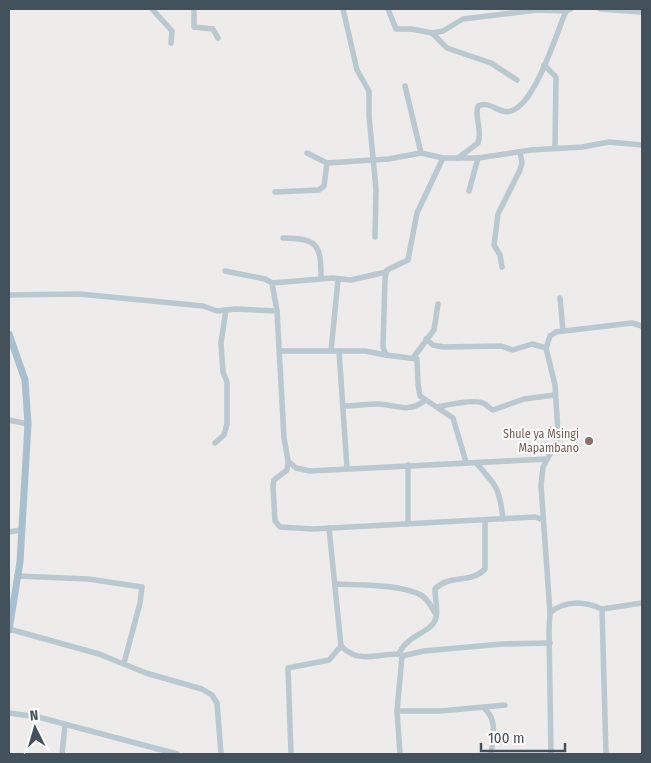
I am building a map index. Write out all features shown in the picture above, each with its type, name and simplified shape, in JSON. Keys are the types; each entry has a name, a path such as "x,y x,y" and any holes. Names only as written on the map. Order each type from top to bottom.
{"main road":[{"path":"9,336 25,380 28,424 17,576 9,630"}],"street":[{"path":"152,9 172,31 171,42"},
{"path":"194,9 194,27 212,29 218,38"},
{"path":"342,9 357,70 369,90 369,116 376,189 375,237"},
{"path":"388,9 396,29 411,29 432,33 443,31 463,18 520,12 568,10 528,99 522,105 506,112 492,105 483,104 478,106 476,113 480,133 478,143 458,158"},
{"path":"600,9 642,12"},
{"path":"432,33 447,48 491,63 517,80"},
{"path":"544,66 556,77 555,148"},
{"path":"405,86 421,153"},
{"path":"307,153 327,163 374,160 421,153 443,158 478,158 555,148 582,148 609,142 642,144"},
{"path":"502,267 500,256 494,245 498,214 520,170 522,164 520,152"},
{"path":"386,355 383,347 386,272 390,266 408,260 417,213 443,158"},
{"path":"469,191 478,158"},
{"path":"275,192 320,190 324,186 327,163"},
{"path":"283,238 308,239 314,244 321,252 321,278"},
{"path":"225,271 266,279 272,283 321,278 338,280 364,278 386,272"},
{"path":"331,350 338,280"},
{"path":"272,283 277,311 284,438 288,461 287,470 274,480 273,486 275,521 280,527 291,529 329,528 535,517 543,520"},
{"path":"9,295 80,294 203,306 217,311 277,311"},
{"path":"560,298 563,330"},
{"path":"413,358 434,330 438,304"},
{"path":"215,443 224,435 227,424 227,382 223,372 221,344 226,310"},
{"path":"551,754 550,613 541,485 543,466 556,443 559,418 555,385 546,348 550,336 563,330 632,323 642,326"},
{"path":"426,339 433,345 443,347 501,346 513,350 532,344 546,348"},
{"path":"339,350 347,468"},
{"path":"280,351 365,351 418,360 420,396 424,401 438,407 453,418 466,462"},
{"path":"438,407 448,404 477,402 493,410 524,399 555,395"},
{"path":"343,406 378,404 398,409 419,405 424,401"},
{"path":"9,420 28,424"},
{"path":"288,461 296,468 310,471 547,459"},
{"path":"476,463 494,483 500,495 503,519"},
{"path":"408,465 408,524"},
{"path":"400,754 397,711 400,655 405,643 431,626 436,615 435,589 440,584 474,577 484,569 485,521"},
{"path":"329,528 336,584 340,646 348,654 359,658 502,644 550,643"},
{"path":"9,532 21,530"},
{"path":"17,576 88,578 142,587 140,603 124,663"},
{"path":"336,584 385,586 414,593 429,601 436,615"},
{"path":"550,613 556,607 575,602 590,603 602,609 642,603"},
{"path":"602,609 606,754"},
{"path":"9,630 124,663 146,673 202,689 212,695 217,703 221,754"},
{"path":"291,754 288,668 329,660 340,646"},
{"path":"397,711 484,708 505,705"},
{"path":"484,708 492,714 494,726 491,754"},
{"path":"9,714 38,717 177,754"},
{"path":"62,754 65,725"}],"place":[{"name":"Shule ya Msingi Mapambano","path":"589,441"}]}
